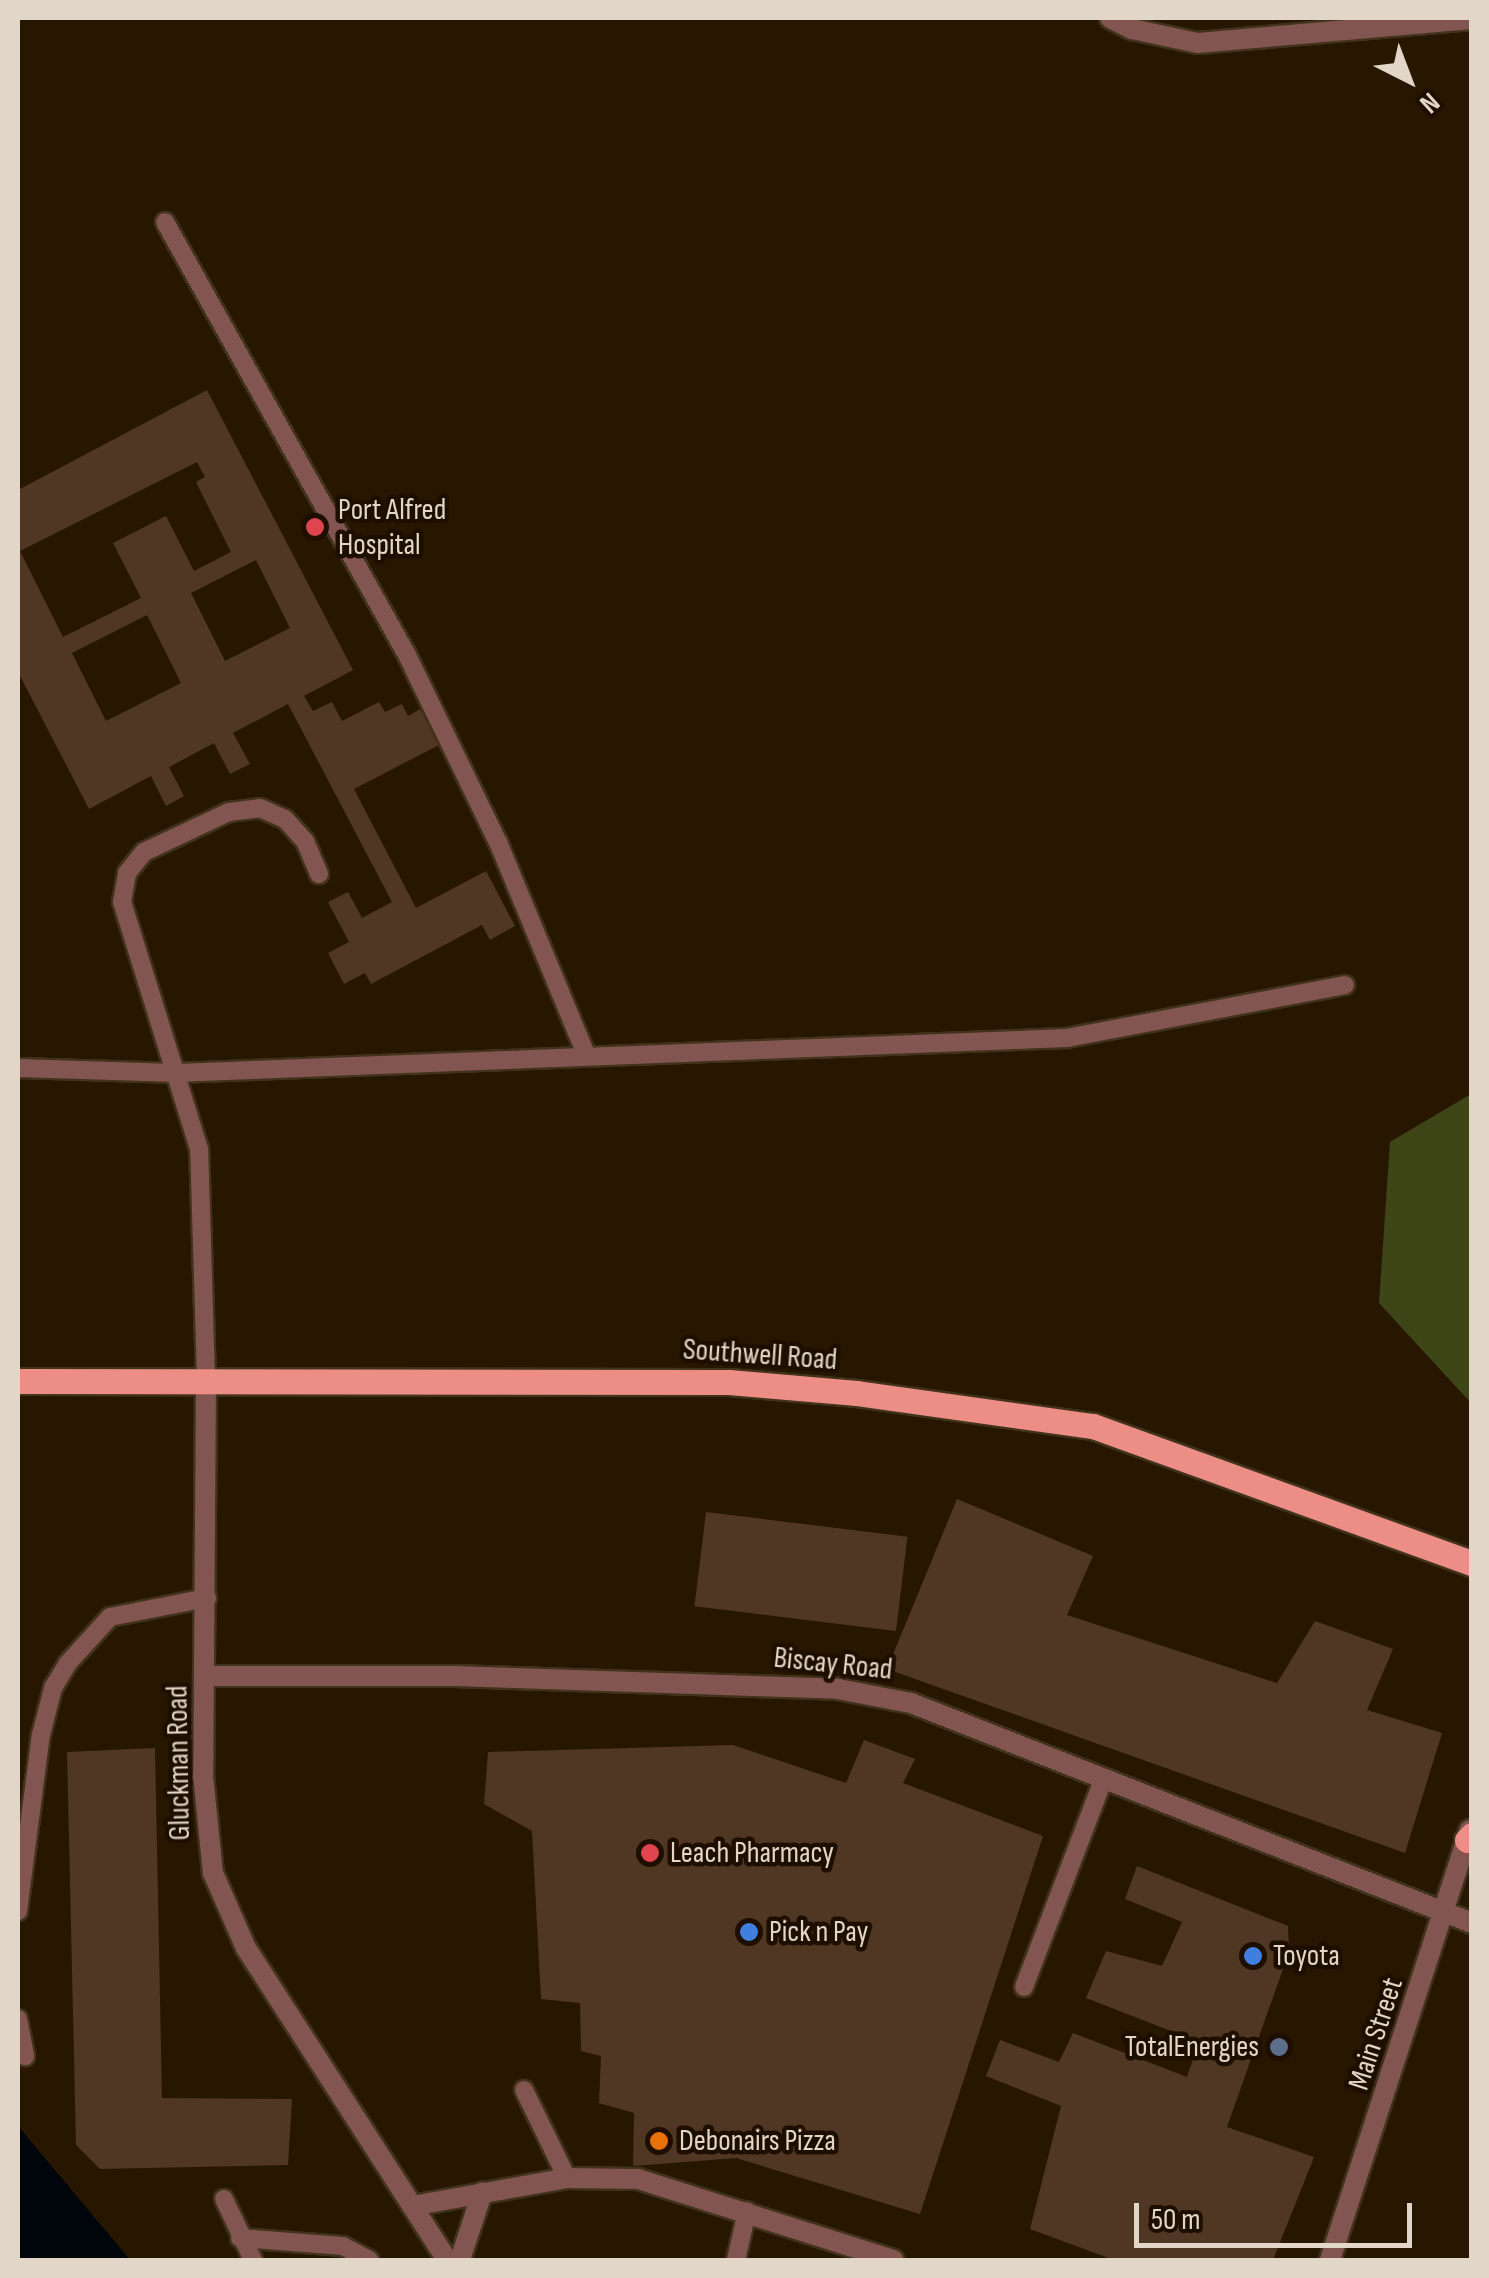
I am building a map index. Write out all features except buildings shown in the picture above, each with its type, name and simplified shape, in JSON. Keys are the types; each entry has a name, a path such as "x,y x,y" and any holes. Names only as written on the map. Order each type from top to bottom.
{"main road":[{"name":"Southwell Road","path":"18,1381 729,1382 1026,1415 1093,1426 1462,1560"},
{"path":"1462,1560 1472,1584"}],"street":[{"path":"1110,18 1132,29 1198,43 1472,19"},
{"name":"Gluckman Road","path":"206,1379 208,1676 204,1804 220,1894 246,1948 447,2260"},
{"name":"Biscay Road","path":"208,1676 454,1676 838,1689 911,1703 1472,1923"},
{"name":"Main Street","path":"1330,2260 1470,1833"},
{"path":"412,2206 567,2178 638,2179 893,2260"},
{"path":"460,2260 482,2193"}],"lane":[{"path":"165,222 408,655 498,842 586,1054"},
{"path":"206,1379 199,1149 122,902 127,873 144,852 229,812 260,808 295,830 319,874"},
{"path":"18,1068 176,1074 586,1054 1066,1038 1345,986"},
{"path":"18,1911 41,1735 53,1688 68,1663 110,1617 207,1598"},
{"path":"1024,1987 1103,1780"},
{"path":"18,2019 25,2056"},
{"path":"524,2090 567,2178"},
{"path":"224,2199 252,2260"},
{"path":"736,2260 748,2211"},
{"path":"240,2238 343,2246 368,2260"}],"green space":[{"path":"1471,1094 1471,1403 1379,1303 1390,1142"}],"shaded area":[{"path":"18,2126 120,2248 130,2260 18,2260"}],"place":[{"name":"Port Alfred Hospital","path":"315,527"},
{"name":"Leach Pharmacy","path":"650,1853"},
{"name":"Pick n Pay","path":"749,1932"},
{"name":"Toyota","path":"1253,1956"},
{"name":"TotalEnergies","path":"1279,2047"},
{"name":"Debonairs Pizza","path":"659,2141"}]}
